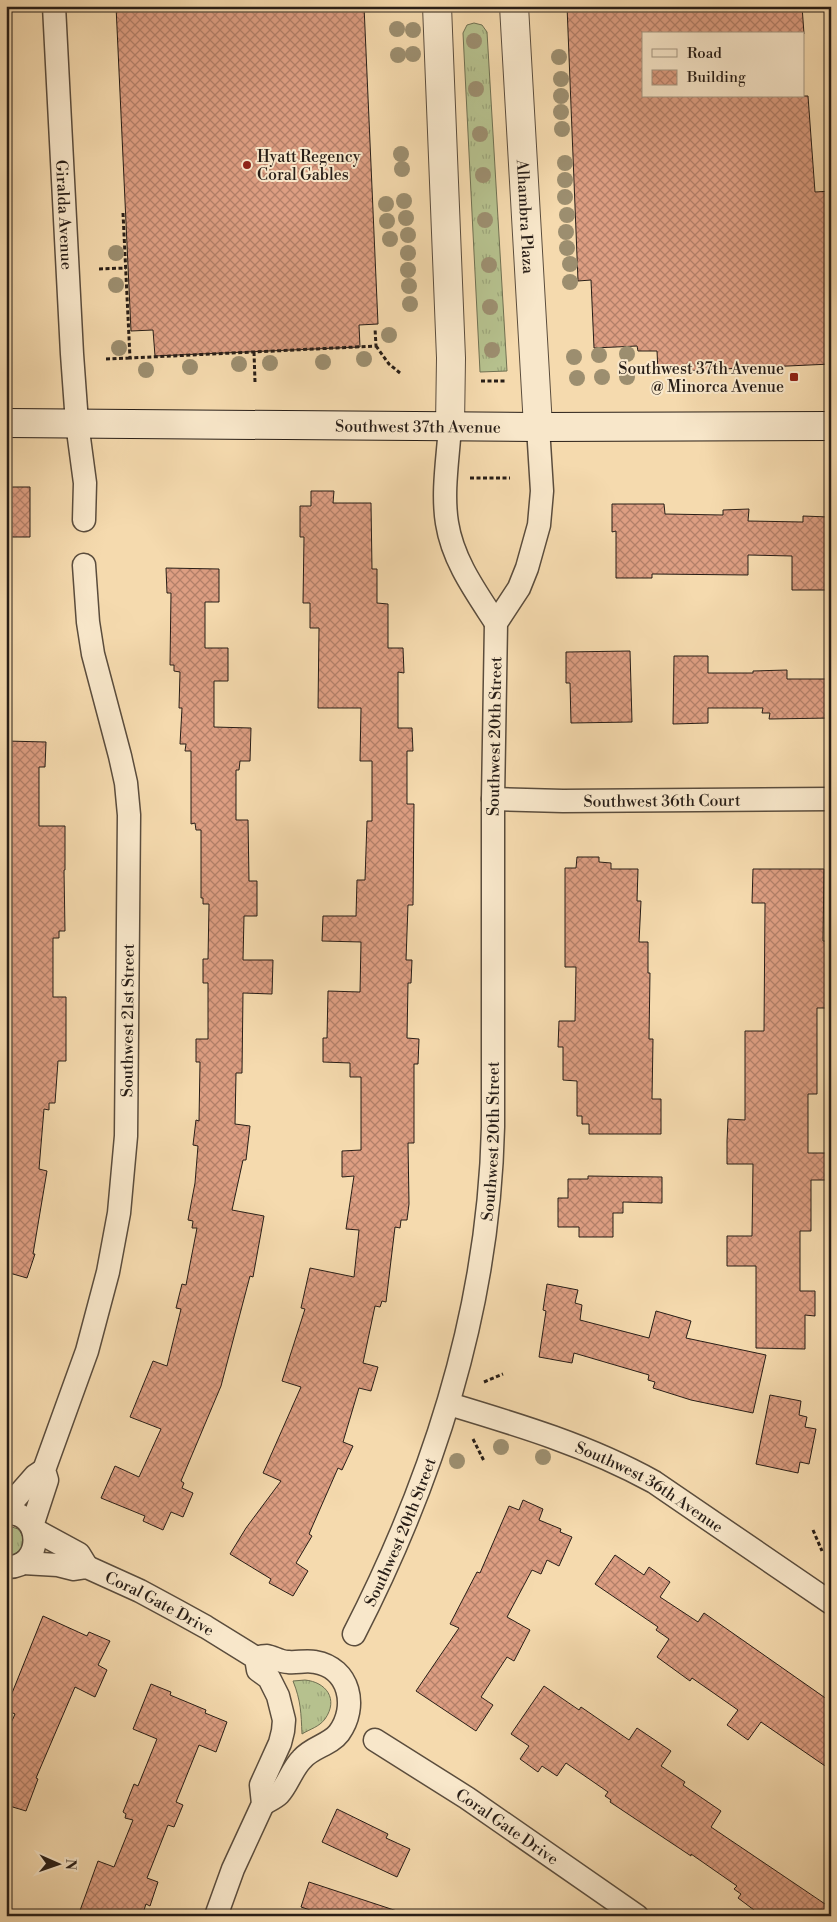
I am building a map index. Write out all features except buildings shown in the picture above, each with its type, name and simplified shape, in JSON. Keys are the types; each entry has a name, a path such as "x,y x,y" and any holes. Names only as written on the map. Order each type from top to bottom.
{"street":[{"name":"Giralda Avenue","path":"54,6 77,423"},
{"path":"437,6 451,358 450,426 446,491 447,523 458,561 496,623 519,588 534,547 539,525 542,491 538,427"},
{"name":"Alhambra Plaza","path":"514,6 538,427"},
{"name":"Southwest 37th Avenue","path":"6,423 538,427 831,426"},
{"path":"77,423 85,483 84,520"},
{"name":"Southwest 21st Street","path":"6,1509 35,1476 44,1470 78,1376 108,1272 119,1213 126,1136 129,815 126,783 120,756 93,654 88,622 84,565"},
{"name":"Southwest 20th Street","path":"354,1634 398,1539 433,1452 449,1404 475,1291 483,1246 492,1162 493,800 496,623"},
{"name":"Southwest 36th Court","path":"493,800 831,799"},
{"name":"Southwest 36th Avenue","path":"449,1404 572,1443 625,1466 654,1482 829,1598"},
{"name":"Southwest 21st Street","path":"11,1567 33,1552 35,1545 32,1528 47,1480 44,1470"},
{"name":"Coral Gate Drive","path":"6,1513 18,1515 26,1519 32,1528 79,1554 87,1567"},
{"name":"Coral Gate Drive","path":"11,1567 58,1565 74,1569 87,1567 140,1591 256,1658 268,1656 281,1662 315,1662 324,1664 338,1672 347,1685 350,1704 349,1714 338,1734 301,1759 279,1794 263,1804 261,1785 280,1743 284,1720 274,1686 269,1678 258,1670 256,1658"},
{"name":"Coral Gate Drive","path":"375,1740 467,1798 637,1916"},
{"path":"216,1916 233,1869 263,1804"}],"path":[{"path":"123,213 130,358"},
{"path":"100,269 126,268"},
{"path":"375,328 376,346 389,364 400,373"},
{"path":"106,359 376,346"},
{"path":"254,352 255,382"},
{"path":"481,381 505,381"},
{"path":"462,478 510,478"},
{"path":"484,1382 503,1374"},
{"path":"473,1439 484,1461"},
{"path":"813,1530 822,1551"}],"green space":[{"path":"474,23 482,25 487,32 507,371 480,372 463,33 467,25"},
{"path":"6,1525 18,1529 23,1538 23,1543 20,1550 6,1556"},
{"path":"293,1681 312,1681 324,1688 328,1693 331,1705 323,1722 302,1734 299,1701"}],"place":[{"name":"Hyatt Regency Coral Gables","path":"247,165"},
{"name":"Southwest 37th Avenue @ Minorca Avenue","path":"794,377"}]}
